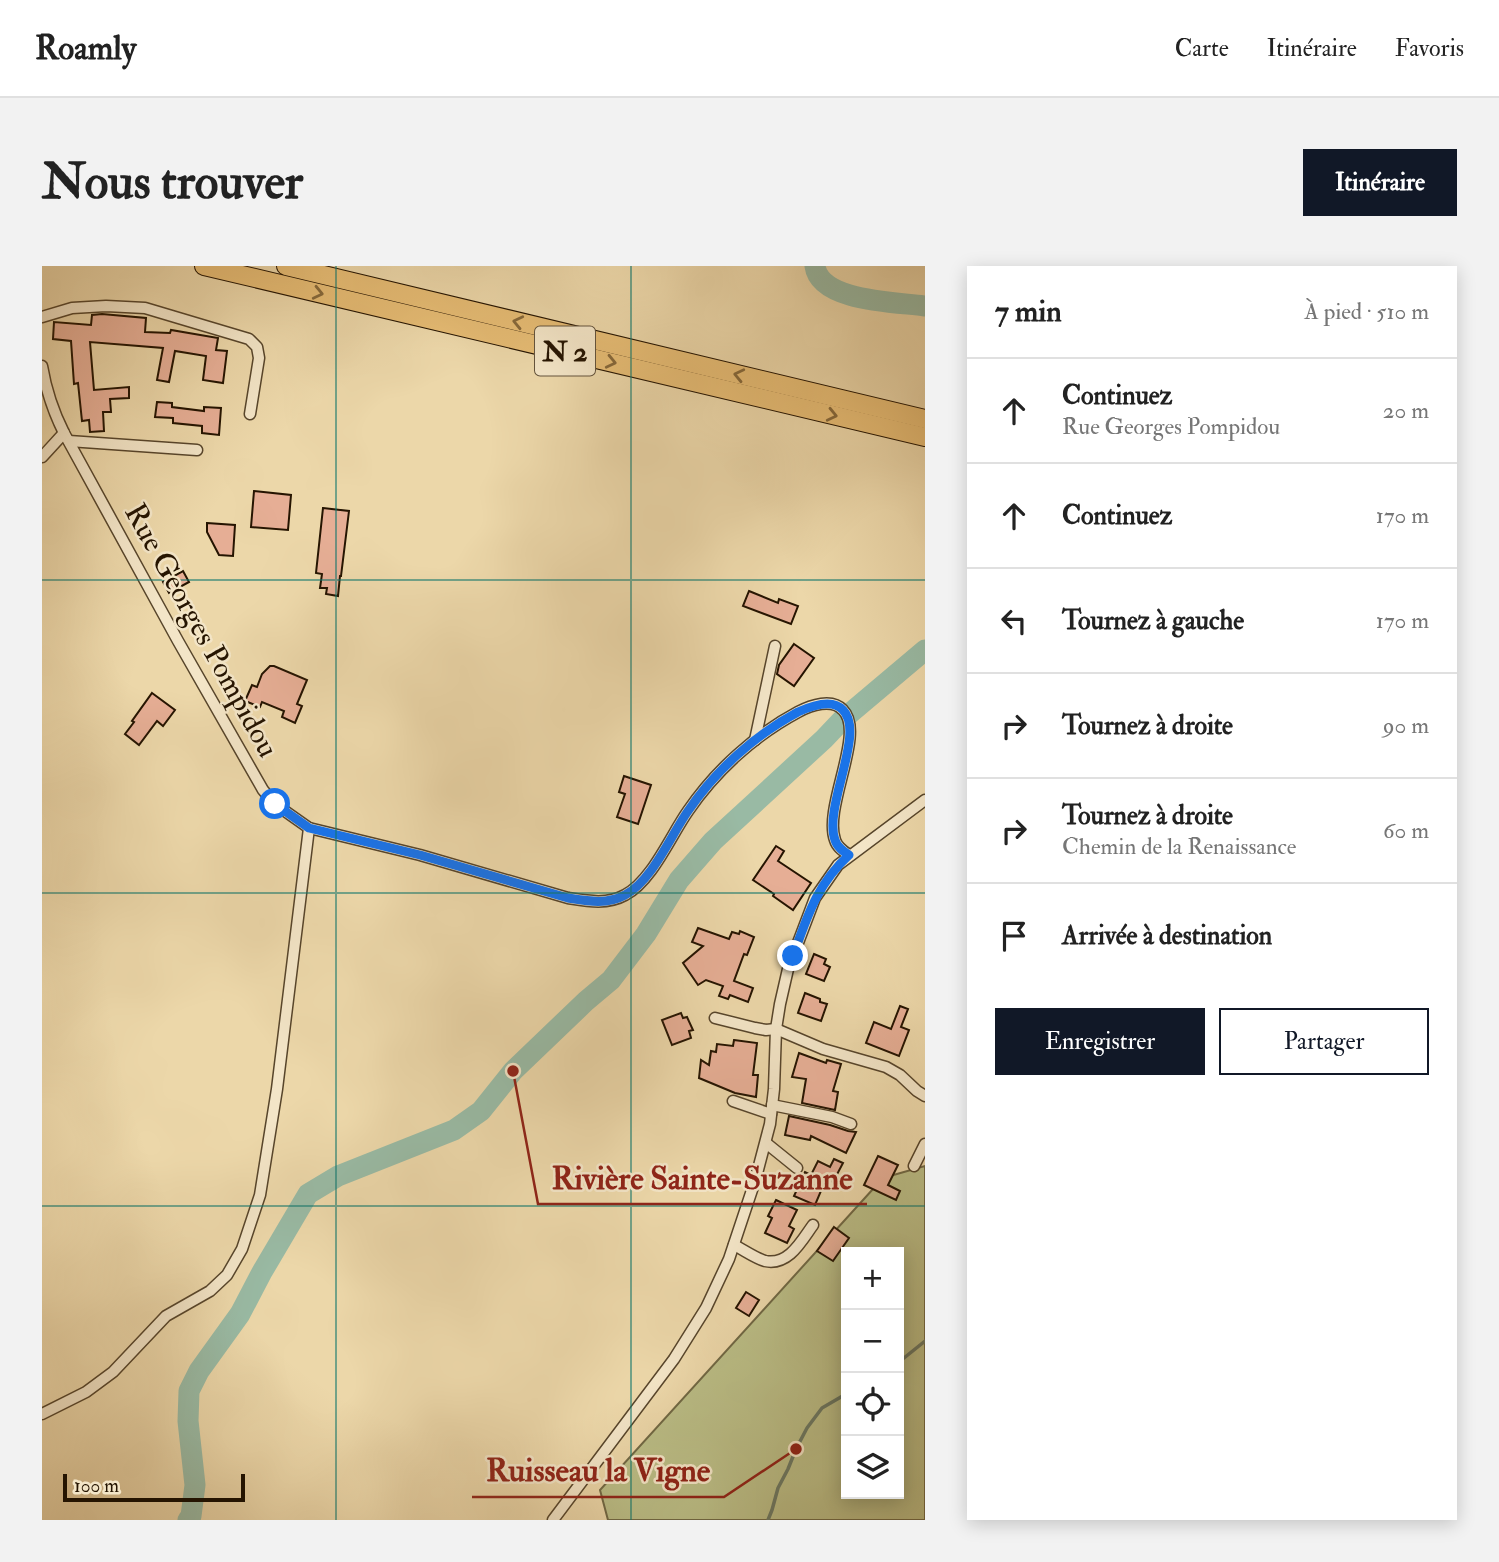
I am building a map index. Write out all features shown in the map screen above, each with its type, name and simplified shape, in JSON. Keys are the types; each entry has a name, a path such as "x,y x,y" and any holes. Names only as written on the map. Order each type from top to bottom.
{"highway":[{"name":"N 2","path":"204,266 925,437"},
{"name":"N 2","path":"286,266 925,419"}],"street":[{"path":"42,317 72,308 145,308 249,339 257,347 259,358 250,414"},
{"name":"Rue Georges Pompidou","path":"42,366 46,390 66,437 263,790 275,804 309,828"},
{"path":"42,457 66,437 197,450"},
{"path":"755,740 775,646"},
{"path":"42,1414 86,1392 113,1373 166,1317 219,1283 227,1275 242,1249 260,1195 277,1088 309,828 420,855 568,898 611,901 627,894 642,880 658,860 688,810 712,781 755,740 807,707 826,704 843,709 850,731 848,753 833,821 835,840 849,855"},
{"path":"553,1520 674,1359 715,1291 734,1245 766,1143 772,1109 780,1004 788,969 815,898 829,876 849,855 925,800"},
{"path":"715,1018 766,1030 776,1029 823,1049 894,1070 925,1096"},
{"path":"733,1101 832,1117 851,1124"},
{"path":"766,1143 797,1168"},
{"path":"914,1166 925,1144"},
{"path":"734,1245 764,1261 782,1259 797,1248 813,1225"}],"green space":[{"path":"925,1166 925,1520 608,1520 600,1490 883,1178"}],"building":[{"path":"92,315 146,318 145,332 170,333 171,330 218,338 216,350 227,351 223,383 203,380 206,356 175,351 169,382 157,380 163,348 90,342 94,390 129,387 129,398 110,399 111,412 103,412 104,431 90,432 89,420 82,421 78,383 74,384 71,341 53,339 54,322 91,325"},
{"path":"157,402 204,411 204,407 221,408 219,435 202,433 202,426 173,423 173,418 155,417"},
{"path":"254,491 291,495 288,530 251,527"},
{"path":"323,508 349,511 338,596 326,594 327,588 320,588 322,574 316,573"},
{"path":"207,523 235,525 233,556 219,555 207,532"},
{"path":"183,571 189,582 169,593 163,582"},
{"path":"749,591 778,603 779,599 798,606 791,624 743,606"},
{"path":"794,644 814,658 794,686 777,674 779,665"},
{"path":"270,666 307,680 297,704 302,706 295,723 282,717 284,711 262,702 260,707 245,701 252,685 257,687 262,674"},
{"path":"152,693 175,710 163,726 157,721 139,745 125,734"},
{"path":"624,776 651,785 638,824 617,817 625,794 619,792"},
{"path":"776,846 784,851 778,861 811,883 793,910 753,880"},
{"path":"698,928 729,939 732,932 739,934 740,931 754,937 734,981 753,988 748,1002 730,995 728,999 719,996 723,986 706,980 698,985 683,963 703,946 692,942"},
{"path":"814,954 826,959 824,964 830,967 824,981 806,974"},
{"path":"805,993 827,1004 821,1021 798,1013"},
{"path":"900,1006 908,1009 901,1027 909,1030 899,1056 866,1043 874,1022 891,1029"},
{"path":"681,1013 683,1018 687,1017 693,1030 689,1031 691,1038 672,1045 662,1020"},
{"path":"734,1040 757,1043 753,1075 758,1075 756,1097 735,1093 699,1078 701,1060 709,1065 711,1051 716,1052 717,1044 733,1046"},
{"path":"799,1053 826,1063 827,1060 841,1064 833,1091 838,1092 835,1110 802,1103 806,1079 792,1077"},
{"path":"789,1116 856,1132 846,1153 811,1136 810,1140 785,1135"},
{"path":"878,1156 898,1165 888,1185 900,1191 896,1200 864,1185"},
{"path":"834,1159 843,1163 833,1182 826,1179 815,1205 794,1196 805,1172 811,1175 818,1161 830,1167"},
{"path":"776,1200 797,1210 789,1226 794,1229 787,1243 765,1233 772,1218 768,1216"},
{"path":"834,1227 849,1238 833,1261 817,1251"},
{"path":"746,1292 759,1300 749,1316 736,1308"}],"waterway":[{"path":"815,266 820,278 830,287 845,293 879,301 925,306"},
{"path":"188,1520 191,1516 195,1485 188,1421 189,1391 199,1371 240,1314 308,1194 338,1176 454,1130 481,1111 513,1071 611,980 646,934 679,880 713,841 842,720 925,650"},
{"path":"904,1358 925,1341"},
{"path":"768,1520 778,1488 807,1428 822,1408 841,1397"}],"place":[{"name":"Rivière Sainte-Suzanne","path":"513,1071"},
{"name":"Ruisseau la Vigne","path":"796,1449"}],"route":[{"path":"275,804 309,828 420,855 568,898 611,901 627,894 642,880 658,860 688,810 712,781 747,747 778,723 807,707 834,705 843,709 850,731 848,753 834,812 833,831 839,847 849,855 821,887 793,956"}]}
